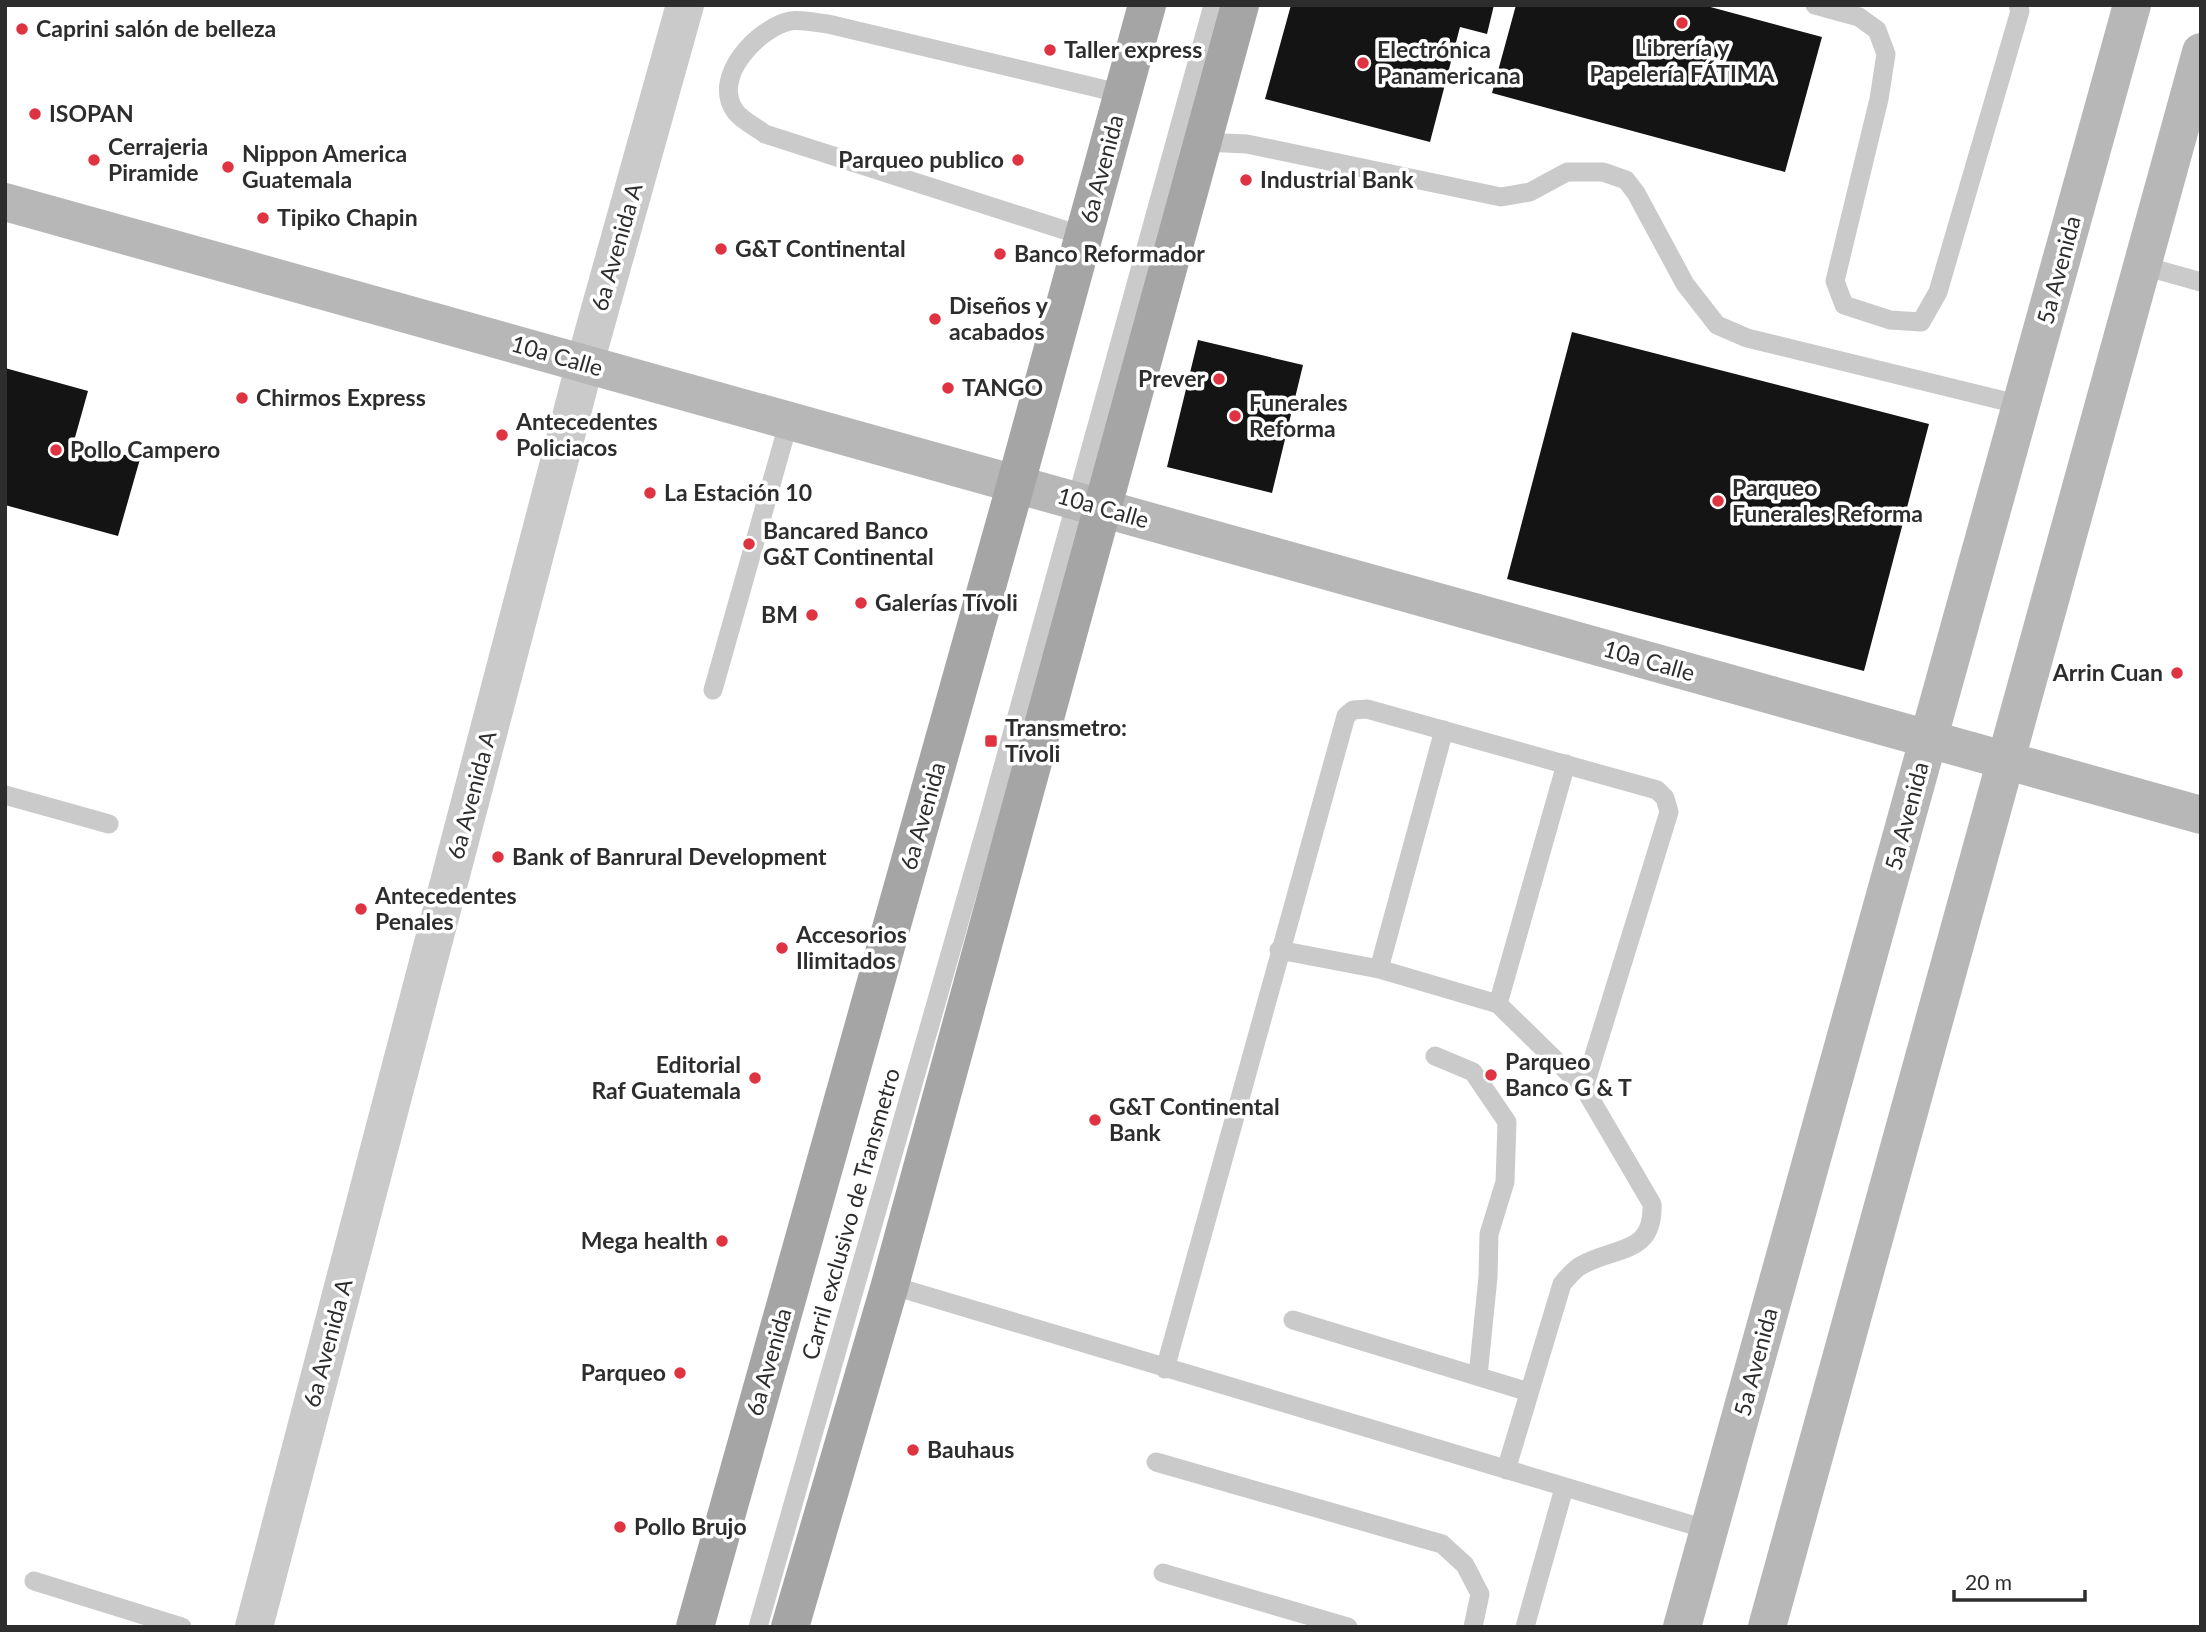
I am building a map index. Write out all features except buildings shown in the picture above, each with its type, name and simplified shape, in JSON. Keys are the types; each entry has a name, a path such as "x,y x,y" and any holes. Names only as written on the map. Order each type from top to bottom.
{"main road":[{"name":"6a Avenida","path":"695,1627 1016,483 1147,5"},
{"path":"790,1627 890,1284 1091,505 1202,142 1240,5"}],"street":[{"name":"6a Avenida A","path":"254,1627 585,363 685,5"},
{"name":"5a Avenida","path":"1682,1627 2132,5"},
{"path":"1767,1627 2201,52"},
{"name":"10a Calle","path":"5,202 2201,816"}],"lane":[{"name":"Carril exclusivo de Transmetro","path":"758,1627 990,814 1091,505 1213,5"},
{"path":"1815,5 1859,17 1877,30 1886,54 1835,281 1843,305 1890,320 1921,322 1938,292 2020,12 2018,5"},
{"path":"1083,236 765,134 735,112 727,93 736,65 760,34 790,21 828,24 1123,94"},
{"path":"1202,142 1247,144 1501,197 1530,192 1567,172 1603,172 1626,180 1636,193 1685,284 1717,325 1747,338 2021,405"},
{"path":"2144,266 2201,282"},
{"path":"713,690 789,421"},
{"path":"1165,1369 1279,950 1346,716 1353,710 1367,709 1566,764 1657,790 1665,799 1669,812 1584,1088"},
{"path":"1379,969 1444,730"},
{"path":"1498,1004 1566,764"},
{"path":"5,795 109,824"},
{"path":"1279,950 1379,969 1498,1004 1584,1088 1652,1204 1653,1222 1648,1235 1615,1255 1582,1264 1562,1284 1506,1470"},
{"path":"1436,1056 1473,1072 1507,1122 1504,1182 1489,1234 1488,1277 1478,1376"},
{"path":"890,1284 1165,1369 1709,1530"},
{"path":"1293,1320 1529,1392"},
{"path":"1156,1462 1442,1544 1465,1565 1480,1594 1473,1627"},
{"path":"1525,1627 1564,1488"},
{"path":"1163,1573 1348,1627"},
{"path":"34,1581 182,1627"}],"place":[{"name":"Librería y Papelería FÁTIMA","path":"1682,23"},
{"name":"Caprini salón de belleza","path":"22,29"},
{"name":"Taller express","path":"1050,50"},
{"name":"Electrónica Panamericana","path":"1363,63"},
{"name":"ISOPAN","path":"35,114"},
{"name":"Cerrajeria Piramide","path":"94,160"},
{"name":"Parqueo publico","path":"1018,160"},
{"name":"Nippon America Guatemala","path":"228,167"},
{"name":"Industrial Bank","path":"1246,180"},
{"name":"Tipiko Chapin","path":"263,218"},
{"name":"G&T Continental","path":"721,249"},
{"name":"Banco Reformador","path":"1000,254"},
{"name":"Diseños y acabados","path":"935,319"},
{"name":"Prever","path":"1219,379"},
{"name":"TANGO","path":"948,388"},
{"name":"Chirmos Express","path":"242,398"},
{"name":"Funerales Reforma","path":"1235,416"},
{"name":"Antecedentes Policiacos","path":"502,435"},
{"name":"Pollo Campero","path":"56,450"},
{"name":"La Estación 10","path":"650,493"},
{"name":"Parqueo Funerales Reforma","path":"1718,501"},
{"name":"Bancared Banco G&T Continental","path":"749,544"},
{"name":"Galerías Tívoli","path":"861,603"},
{"name":"BM","path":"812,615"},
{"name":"Arrin Cuan","path":"2177,673"},
{"name":"Transmetro: Tívoli","path":"991,741"},
{"name":"Bank of Banrural Development","path":"498,857"},
{"name":"Antecedentes Penales","path":"361,909"},
{"name":"Accesorios Ilimitados","path":"782,948"},
{"name":"Parqueo Banco G & T","path":"1491,1075"},
{"name":"Editorial Raf Guatemala","path":"755,1078"},
{"name":"G&T Continental Bank","path":"1095,1120"},
{"name":"Mega health","path":"722,1241"},
{"name":"Parqueo","path":"680,1373"},
{"name":"Bauhaus","path":"913,1450"},
{"name":"Pollo Brujo","path":"620,1527"}]}
